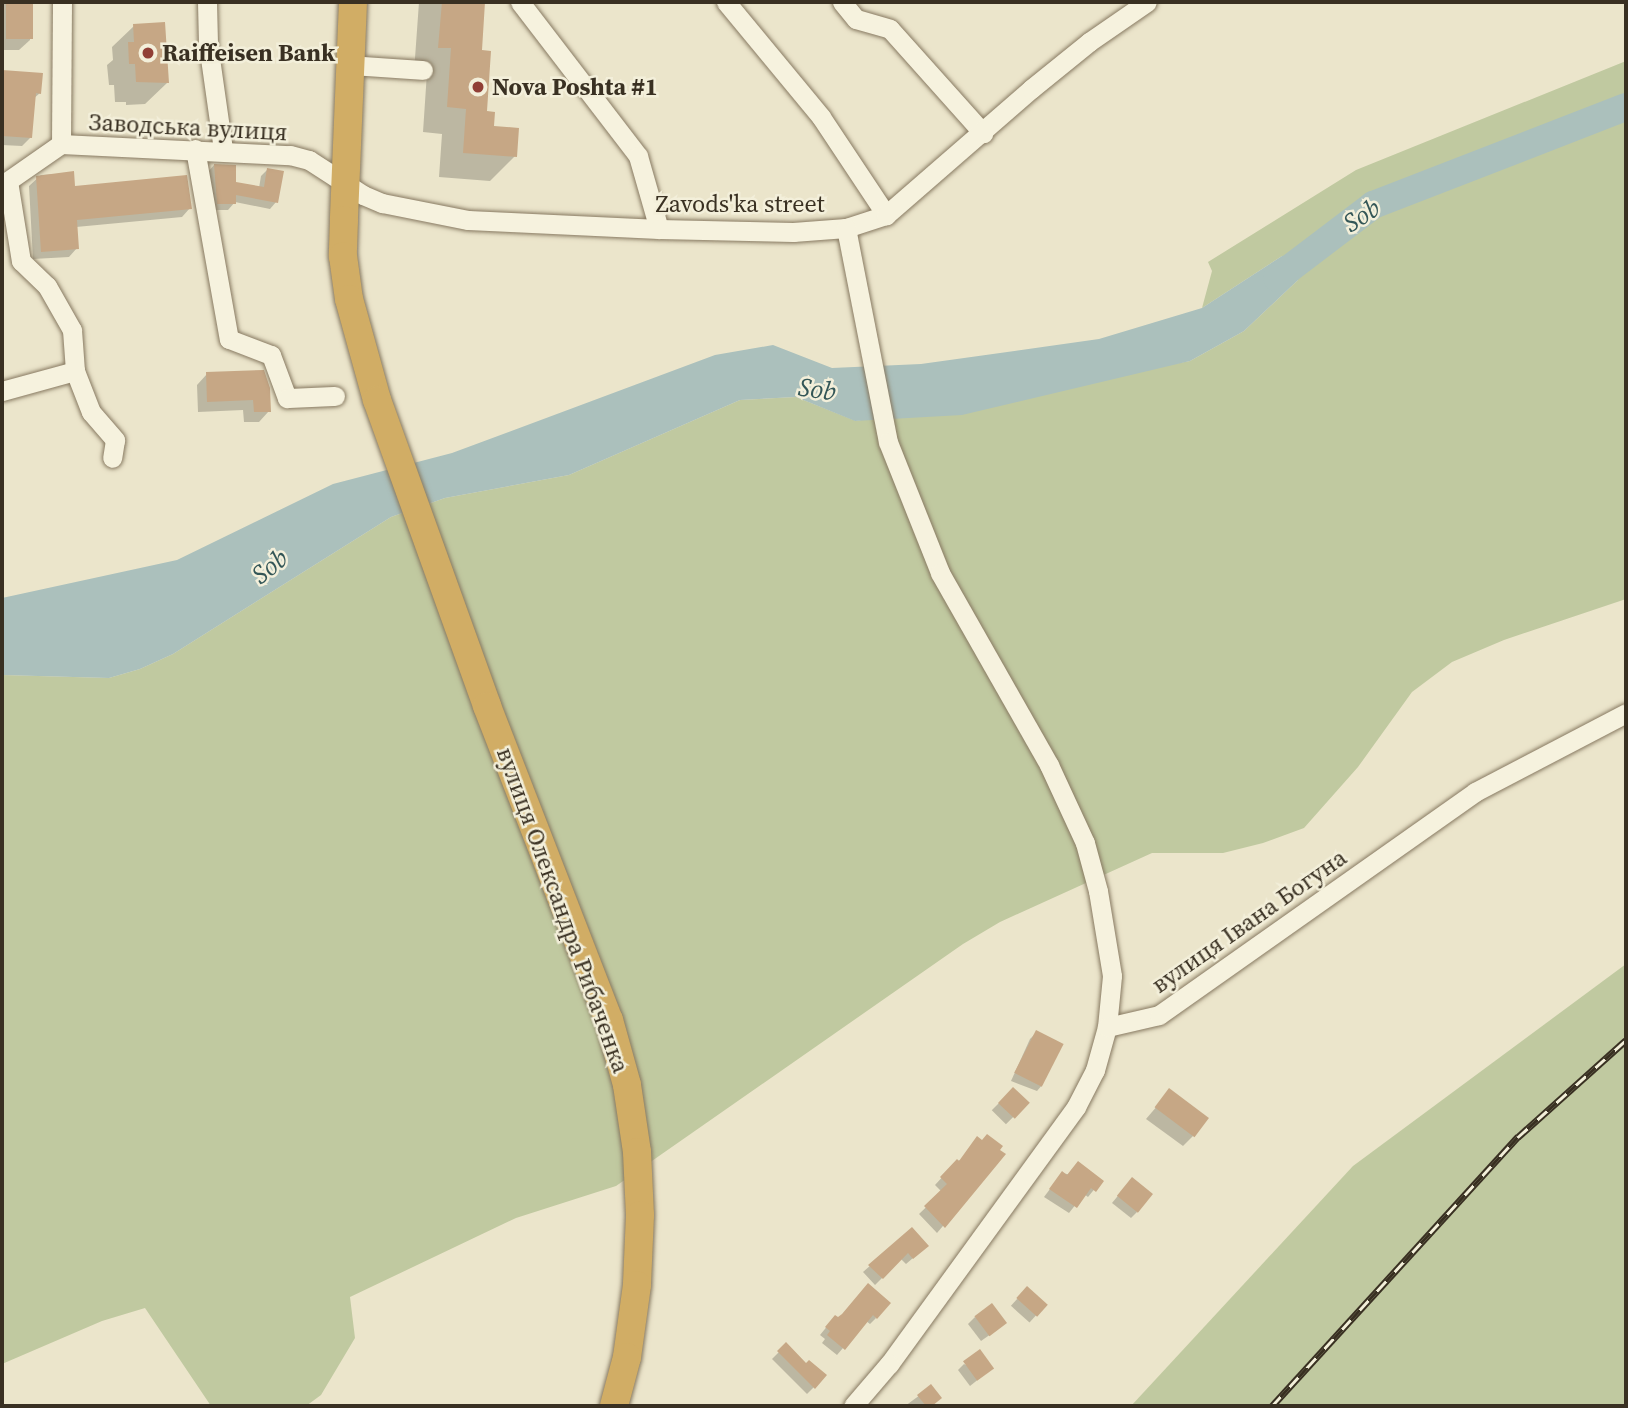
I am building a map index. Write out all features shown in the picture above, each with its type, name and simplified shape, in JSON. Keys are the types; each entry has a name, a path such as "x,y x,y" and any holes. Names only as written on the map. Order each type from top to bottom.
{"highway":[{"path":"346,184 354,2"},
{"name":"вулиця Олександра Рибаченка","path":"346,184 344,256 348,288 377,400 487,706 609,1020 627,1085 637,1152 640,1215 637,1285 627,1357 614,1406"}],"street":[{"path":"62,2 61,144 5,183 22,261 47,286 72,330 75,371 91,412 115,440 112,458"},
{"path":"207,2 208,44 223,150"},
{"path":"520,2 638,156 659,229"},
{"path":"726,2 821,117 886,215"},
{"path":"842,2 856,19 890,29 983,133"},
{"name":"Zavods'ka street","path":"346,184 382,203 468,220 793,232 846,228 886,215 1089,42 1147,2"},
{"path":"350,65 423,71"},
{"name":"Заводська вулиця","path":"61,144 273,153 309,160 346,184"},
{"path":"195,149 229,339 271,355 287,398 335,396"},
{"path":"846,228 888,442 940,573 1049,765 1085,843 1107,937 1112,976 1107,1027 1095,1070 1076,1107 888,1364 853,1406"},
{"path":"2,391 75,371"},
{"name":"вулиця Івана Богуна","path":"1107,1027 1159,1015 1475,792 1626,713"}],"green space":[{"path":"1626,61 1626,599 1504,640 1452,662 1412,692 1358,767 1304,828 1263,843 1223,853 1152,853 1000,922 963,944 616,1186 516,1218 350,1297 355,1338 321,1395 306,1406 211,1406 145,1308 102,1321 2,1364 2,675 109,678 140,669 173,654 391,517 445,498 569,475 740,400 796,397 856,421 1190,361 1244,331 1298,280 1282,256 1202,308 1212,271 1208,262 1356,170"},
{"path":"1626,964 1626,1406 1131,1406 1353,1166"}],"water":[{"path":"1307,255 1298,280 1244,331 1190,361 962,415 855,421 796,397 740,400 569,475 445,498 391,517 173,654 140,669 109,678 2,675 2,598 177,560 333,484 452,453 715,355 773,345 832,368 921,364 1099,339 1202,308 1282,256"}],"building":[{"path":"6,2 33,2 33,39 6,39"},
{"path":"442,2 485,2 482,50 491,51 487,111 495,112 494,126 519,128 517,157 463,153 466,109 447,107 451,48 438,48"},
{"name":"Raiffeisen Bank","path":"165,22 169,83 136,82 135,64 129,64 128,42 134,42 133,24"},
{"path":"2,70 43,73 41,94 36,93 32,138 2,136"},
{"path":"214,164 236,165 236,182 264,187 267,168 284,171 278,203 236,195 236,204 217,204"},
{"path":"74,171 75,186 187,175 192,209 77,220 79,249 41,252 36,176"},
{"path":"264,370 270,388 271,412 254,412 253,400 207,402 206,372"},
{"path":"1036,1030 1064,1044 1042,1087 1014,1073"},
{"path":"1013,1087 1030,1103 1015,1119 998,1103"},
{"path":"1169,1088 1209,1118 1194,1137 1155,1107"},
{"path":"987,1134 1003,1146 1000,1150 1006,1154 945,1228 924,1206 947,1184 940,1177 957,1159 959,1161 977,1136 982,1140"},
{"path":"1078,1161 1104,1181 1096,1192 1091,1188 1077,1208 1049,1189 1062,1171 1067,1175"},
{"path":"1132,1177 1153,1194 1138,1213 1117,1196"},
{"path":"912,1227 929,1246 913,1259 908,1253 883,1279 868,1265"},
{"path":"868,1283 891,1303 877,1319 873,1315 845,1350 827,1335 830,1331 825,1327 835,1315 838,1317 842,1314"},
{"path":"1027,1286 1048,1305 1037,1317 1016,1298"},
{"path":"992,1303 1007,1323 989,1336 974,1316"},
{"path":"786,1342 806,1363 809,1360 827,1375 815,1389 777,1351"},
{"path":"980,1349 994,1368 977,1381 963,1361"},
{"path":"931,1384 942,1398 932,1406 926,1406 917,1395"}],"waterway":[{"name":"Sob","path":"1277,278 1373,205 1626,107"}],"railway":[{"path":"1272,1406 1518,1137 1626,1040"}],"place":[{"name":"Raiffeisen Bank","path":"148,53"},
{"name":"Nova Poshta #1","path":"478,87"}]}
